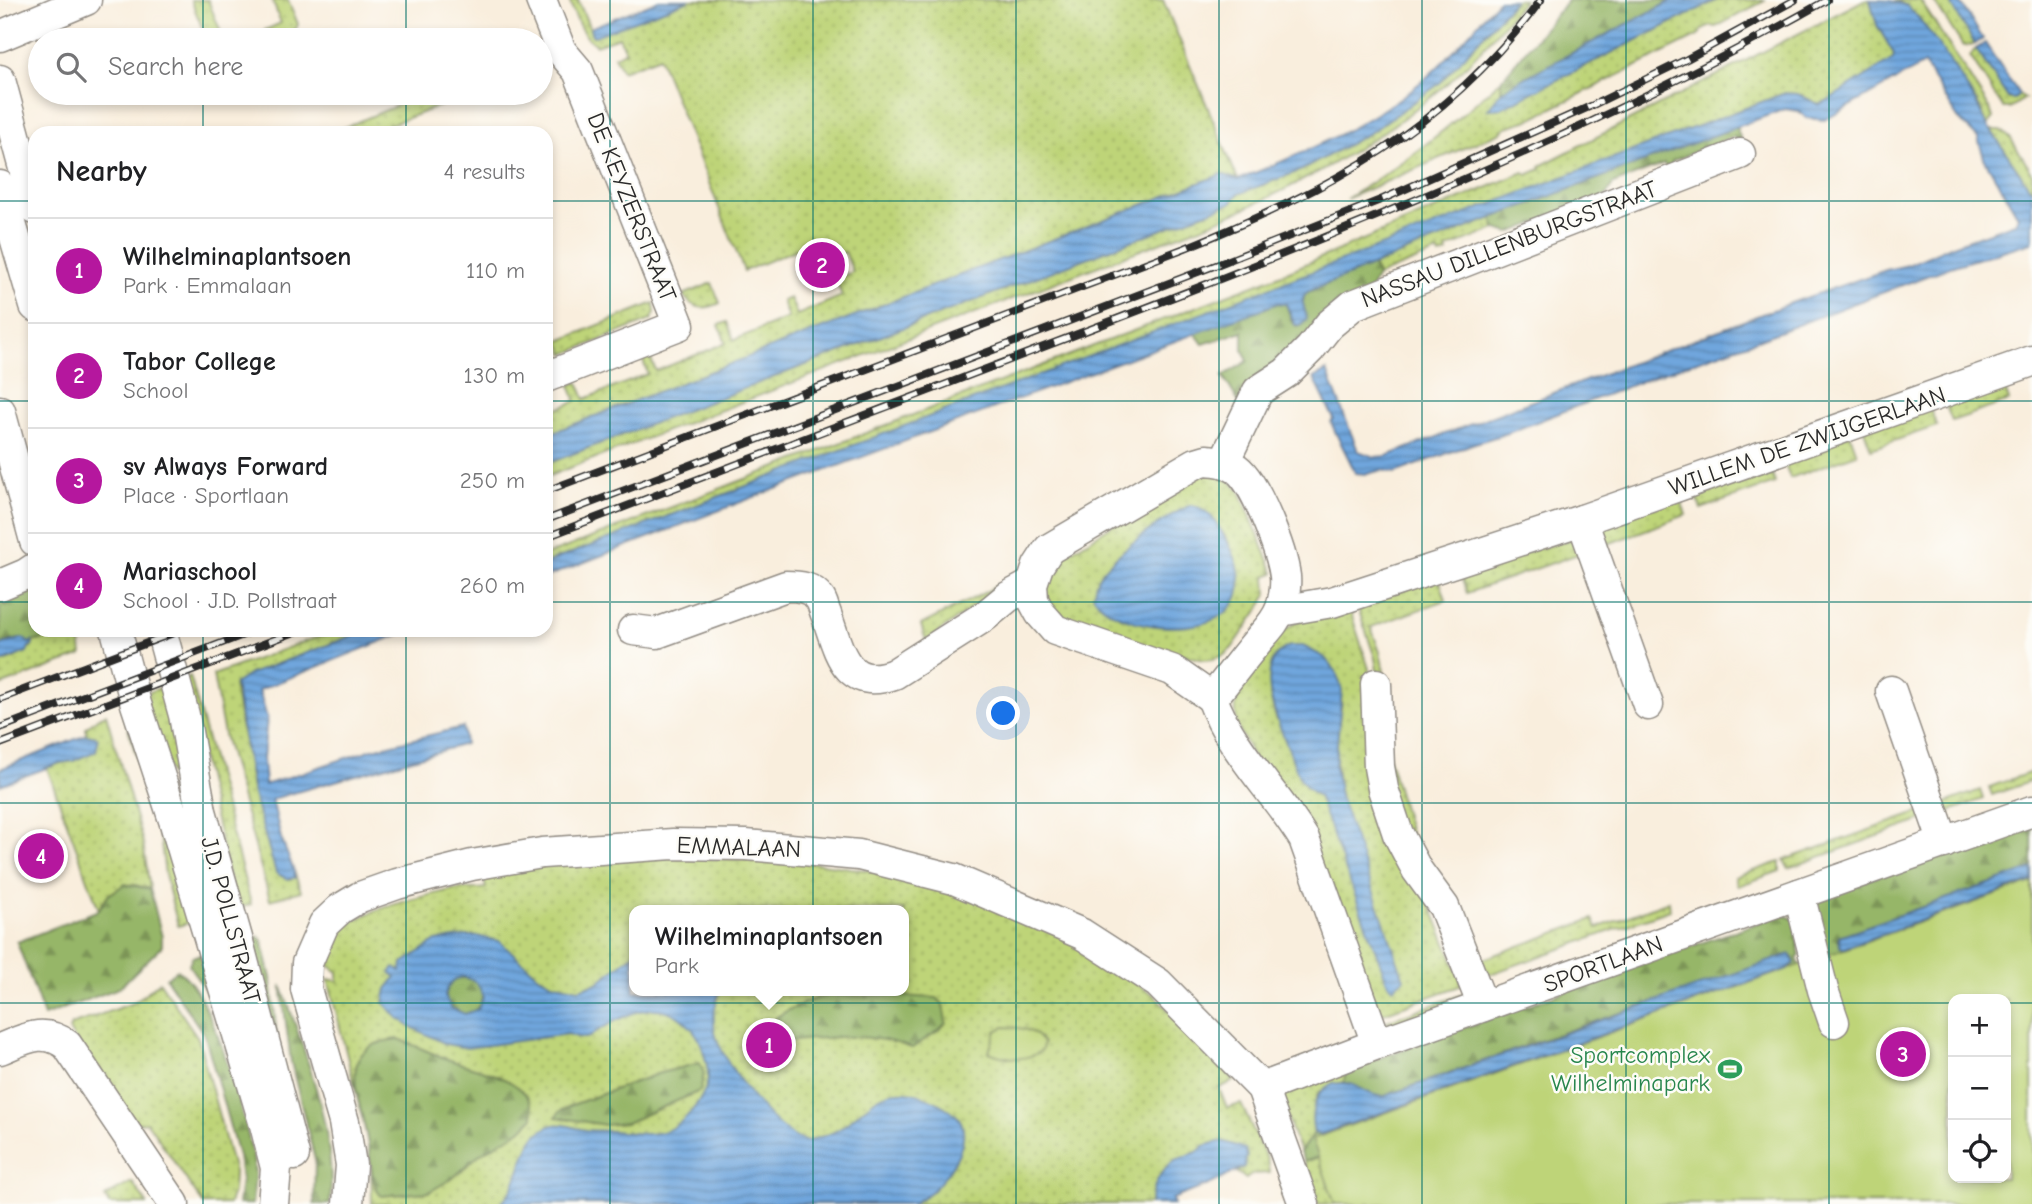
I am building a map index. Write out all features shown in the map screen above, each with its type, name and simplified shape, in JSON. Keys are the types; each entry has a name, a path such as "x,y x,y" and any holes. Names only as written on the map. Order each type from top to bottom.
{"street":[{"path":"0,36 86,0"},
{"name":"DE KEYZERSTRAAT","path":"541,0 552,28"},
{"name":"DE KEYZERSTRAAT","path":"553,31 561,51 578,71 679,325 553,374"},
{"path":"0,80 28,183"},
{"name":"NASSAU DILLENBURGSTRAAT","path":"1224,462 1258,391 1286,373 1329,325 1353,305 1740,154"},
{"path":"0,186 28,282"},
{"name":"WILLEM DE ZWIJGERLAAN","path":"1280,611 1332,602 1583,520 2032,361"},
{"path":"0,411 28,515"},
{"path":"1212,698 1270,627 1280,611 1285,592 1284,575 1268,521 1239,471 1224,462 1206,460 1196,463 1049,550 1038,566 1032,584 1033,600 1055,630 1172,670 1212,698 1229,736 1304,839 1377,1044"},
{"path":"1583,520 1648,705"},
{"path":"0,584 28,573"},
{"path":"634,630 657,634 786,586 800,586 811,590 820,598 840,654 849,669 863,677 878,680 894,674 985,616 1008,597 1032,584"},
{"name":"J.D. POLLSTRAAT","path":"118,637 265,1125 276,1168 273,1204"},
{"name":"J.D. POLLSTRAAT","path":"163,637 184,715 201,811 296,1167 293,1204"},
{"path":"1376,684 1379,767 1383,789 1398,834 1417,870 1444,907 1483,1006"},
{"path":"1891,691 1944,843"},
{"name":"SPORTLAAN","path":"1262,1088 1377,1044 2032,811"},
{"name":"EMMALAAN","path":"348,1204 351,1165 344,1122 306,989 307,962 324,924 340,909 360,897 397,884 472,865 542,853 673,844 746,845 859,855 954,879 1082,934 1157,983 1262,1088 1304,1204"},
{"path":"1799,894 1834,1022"},
{"path":"0,1049 37,1035 57,1038 67,1045 174,1204"}],"green space":[{"path":"191,0 208,0 219,28 202,28"},
{"path":"272,0 288,0 298,24 296,28 270,28 281,23"},
{"path":"569,0 578,0 593,36 689,0 1163,0 1238,180 1222,174 553,432 553,411 576,401 570,385 578,382 585,399 648,374 642,358 649,355 656,371 726,343 719,325 727,322 734,340 788,318 782,301 790,298 797,315 842,296 835,278 853,272 845,252 827,259 819,240 744,271 659,57 622,71 614,56 626,51 619,37 596,45 582,31"},
{"path":"1515,0 1524,0 1456,75 1404,118 1348,155 1290,187 1198,228 553,474 553,461 1231,203 1238,194 1302,170 1371,132 1438,84"},
{"path":"1568,0 1673,0 1501,92 1501,80"},
{"path":"1717,0 1766,0 1526,121 1506,127 1501,132 1346,199 1426,144 1501,80 1501,92 1489,109 1501,108"},
{"path":"1864,0 1870,0 1877,25 1894,54 1893,60 1820,105 1798,94 1785,93 553,560 553,552 1277,276 1524,172 1527,175 1541,169 1540,166"},
{"path":"1895,0 1920,0 1990,109 1993,118 1987,125 1981,109 1918,17 1907,6"},
{"path":"1933,0 1950,0 1975,44 1963,46"},
{"path":"1976,49 2009,99 2018,94 2025,98 2010,108 2003,108 1970,56"},
{"path":"398,105 443,105 386,126 348,126"},
{"path":"1736,127 1742,142 1738,143 1735,136 1672,161 1673,165 1666,168 1664,164 1613,184 1606,196 1510,233 1496,229 1492,218"},
{"path":"1991,130 2001,130 2011,139 2032,173 2032,191"},
{"path":"1492,218 1496,229 1446,249 1447,253 1440,256 1438,252 1377,276 1373,265"},
{"path":"1373,265 1377,276 1371,288 1241,406 1223,376 1248,361 1243,350 1243,331 1203,344 1195,333 1278,303 1286,304 1292,322 1297,326 1305,293"},
{"path":"712,283 720,303 695,306 683,295"},
{"path":"654,303 655,313 651,320 565,354 559,341"},
{"path":"2002,380 2009,401 1952,421 1944,401"},
{"path":"1929,406 1937,426 1871,449 1864,429"},
{"path":"1850,434 1857,454 1790,478 1783,458"},
{"path":"1768,463 1775,483 1701,509 1694,489"},
{"path":"1220,473 1239,489 1274,573 1266,576 1267,594 1264,602 1232,648 1213,659 1203,660 1184,655 1181,663 1052,613 1043,582 1049,565 1191,476","holes":["1185,508 1212,517 1227,539 1238,565 1223,614 1196,624 1168,627 1119,615 1098,603 1097,580 1114,559 1131,545"]},
{"path":"1679,495 1686,515 1602,546 1601,534 1608,522"},
{"path":"1575,538 1584,552 1467,593 1459,572"},
{"path":"1015,577 926,641 921,625"},
{"path":"1439,578 1446,600 1371,627 1380,652 1387,686 1379,682 1375,658 1357,605"},
{"path":"28,589 28,637 52,637 29,643 18,640 0,645 0,599"},
{"path":"1350,610 1370,672 1368,685 1430,904 1463,985 1378,1015 1237,725 1236,714 1239,691 1245,677 1275,639 1287,629 1312,616","holes":["1273,660 1342,702 1336,749 1340,796 1318,796 1301,779 1275,715 1270,696"]},
{"path":"50,637 80,637 82,655 0,686 0,663 14,658 33,645 33,641"},
{"path":"317,637 349,637 250,674 234,686 253,794 276,872 287,879 295,878 294,871 301,891 270,900 224,735 213,675"},
{"path":"190,676 251,904 236,909 184,679"},
{"path":"168,685 222,913 141,695"},
{"path":"121,703 196,921 178,926 165,875 161,843"},
{"path":"106,714 143,843 150,889 132,884 107,896 99,910 47,768 74,761 97,737 86,735 86,728 98,717"},
{"path":"2032,772 2032,781 1992,795 1989,787"},
{"path":"1980,790 1983,799 1945,813 1942,804"},
{"path":"1920,812 1923,820 1789,868 1784,860"},
{"path":"2032,821 2032,869 1839,936 1838,940 1844,948 1990,896 1993,901 1834,966 1807,912 1814,899"},
{"path":"635,857 800,861 894,874 975,899 1059,934 1154,995 1234,1081 1219,1088 1227,1108 1241,1104 1267,1159 1269,1173 1252,1174 1246,1179 1237,1172 1244,1167 1166,1190 1169,1204 372,1204 371,1160 366,1133 328,979 338,981 338,972 328,965 333,947 343,930 364,916 455,889 486,888 483,876 565,862"},
{"path":"1780,862 1780,871 1738,886 1735,877"},
{"name":"Sportcomplex Wilhelminapark","path":"2032,882 2032,1204 1335,1204 1312,1139"},
{"path":"125,884 150,889 162,946 119,988 44,1016 17,942 99,910 107,896"},
{"path":"1669,901 1670,910 1482,977 1475,962 1593,919 1597,928"},
{"path":"1782,914 1794,919 1800,956 1797,958 1806,982 1304,1162 1300,1152 1314,1133 1319,1135 1657,1016 1795,963 1792,956 1573,1029 1385,1096 1374,1096 1344,1082 1346,1070"},
{"path":"259,937 262,939 271,978 277,1037 245,941"},
{"path":"204,953 216,1006 189,965 192,957"},
{"path":"177,970 190,982 202,1001 225,1055 253,1157 255,1175 252,1204 238,1204 241,1180 238,1156 205,1036 166,978"},
{"path":"464,978 477,983 482,996 477,1009 464,1014 451,1009 446,996 451,983"},
{"path":"160,982 198,1038 234,1172 229,1204 203,1204 147,1122 131,1124 69,1030 71,1025 133,1003"},
{"path":"281,985 309,1065 324,1121 329,1149 330,1204 314,1204 315,1160 291,1062"},
{"path":"1463,994 1459,1002 1393,1025 1384,1022"},
{"path":"827,996 937,998 943,1004 946,1023 912,1048 894,1042 859,1037 768,1044 764,1036 772,1021 806,1002"},
{"path":"1004,1027 1021,1028 1031,1032 1043,1043 1042,1050 1030,1056 1016,1058 989,1052 996,1031"},
{"path":"399,1039 444,1058 489,1072 515,1085 525,1094 531,1105 533,1118 521,1130 480,1154 453,1178 429,1192 381,1196 373,1177 355,1075 358,1062 365,1051 378,1043"},
{"path":"700,1063 704,1074 700,1091 626,1123 605,1125 556,1117 560,1111 572,1105 660,1073"},
{"path":"1346,1070 1344,1082 1318,1093 1313,1112 1314,1133 1300,1152 1282,1103 1285,1092"},
{"path":"1321,1156 1338,1204 1318,1204 1304,1162"},
{"path":"132,1182 147,1204 109,1204 105,1197"}],"water":[{"path":"659,0 689,0 592,35 592,27"},
{"path":"1499,0 1515,0 1439,84 1371,132 1302,170 1238,194 1231,203 553,461 553,432 1222,174 1238,180 1286,160 1356,126 1400,98 1452,53"},
{"path":"1673,0 1717,0 1501,108 1488,109 1501,92 1518,81"},
{"path":"1870,0 1893,1 1907,6 1925,26 2032,191 2032,242 1950,267 1395,473 1382,470 1367,474 1355,473 1331,422 1334,419 1314,378 1327,371 1358,451 1375,457 1387,456 1791,303 1908,265 1953,245 2015,223 2018,216 1984,158 1978,138 1958,118 1924,64 1825,120 1806,118 1799,111 1785,109 1492,218 1309,291 1303,297 1307,319 1300,325 1295,325 1286,304 1278,303 553,574 553,560 1785,93 1798,94 1820,105 1893,59 1894,54 1877,25"},
{"path":"1955,0 1959,0 1983,39 1975,44 1952,6"},
{"path":"1985,43 2019,94 2014,99 2008,98 1976,49"},
{"path":"1191,505 1207,512 1224,536 1239,573 1236,599 1220,616 1194,625 1164,627 1134,621 1109,611 1093,595 1097,580 1105,569 1140,537"},
{"path":"349,637 392,637 259,690 267,718 263,759 265,785 373,749 463,727 465,744 272,799 281,838 294,871 295,878 287,879 276,873 253,794 235,684 250,674"},
{"path":"23,638 29,643 32,641 33,645 27,652 0,663 0,645"},
{"path":"1290,646 1303,646 1324,657 1336,671 1342,690 1335,767 1340,796 1404,979 1393,988 1388,984 1318,796 1300,777 1274,709 1270,694 1271,665 1278,654"},
{"path":"86,735 97,737 96,751 0,785 0,769"},
{"path":"2032,869 2032,881 1844,948 1840,947 1839,936"},
{"path":"477,936 499,941 539,976 552,983 579,989 597,983 629,958 629,996 718,996 715,1006 715,1032 727,1060 751,1095 793,1136 807,1141 829,1134 844,1126 876,1099 886,1094 907,1092 928,1098 959,1118 963,1132 959,1153 939,1184 913,1204 501,1204 513,1187 532,1141 547,1127 558,1125 586,1130 648,1134 676,1126 694,1108 707,1084 708,1070 699,1039 677,1016 667,1011 649,1009 613,1022 586,1038 568,1034 467,1048 446,1044 413,1028 398,1018 384,1003 387,989 396,977 390,973 394,967 401,971 403,963 436,941","holes":["462,977 476,983 483,997 478,1009 465,1014 451,1008 445,996 453,982"]},
{"path":"1790,954 1795,963 1787,969 1319,1135 1314,1133 1312,1117 1316,1100 1333,1084 1348,1083 1373,1095 1385,1096"},
{"path":"1222,1141 1245,1149 1247,1156 1244,1167 1211,1184 1172,1199 1174,1204 1150,1204 1156,1183 1167,1166 1203,1146"}],"railway":[{"path":"553,488 1185,248 1289,202 1336,178 1425,120 1465,85 1504,45 1541,0"},
{"path":"553,517 1383,199 1591,106 1687,59 1795,0"},
{"path":"553,534 1183,293 1464,179 1648,94 1827,0"},
{"path":"0,699 163,637"},
{"path":"0,728 238,637"},
{"path":"0,744 282,637"}],"place":[{"name":"Tabor College","path":"822,265"},
{"name":"Mariaschool","path":"41,856"},
{"name":"Wilhelminaplantsoen","path":"769,1045"},
{"name":"sv Always Forward","path":"1903,1054"},
{"name":"Sportcomplex Wilhelminapark","path":"1730,1069"}]}
